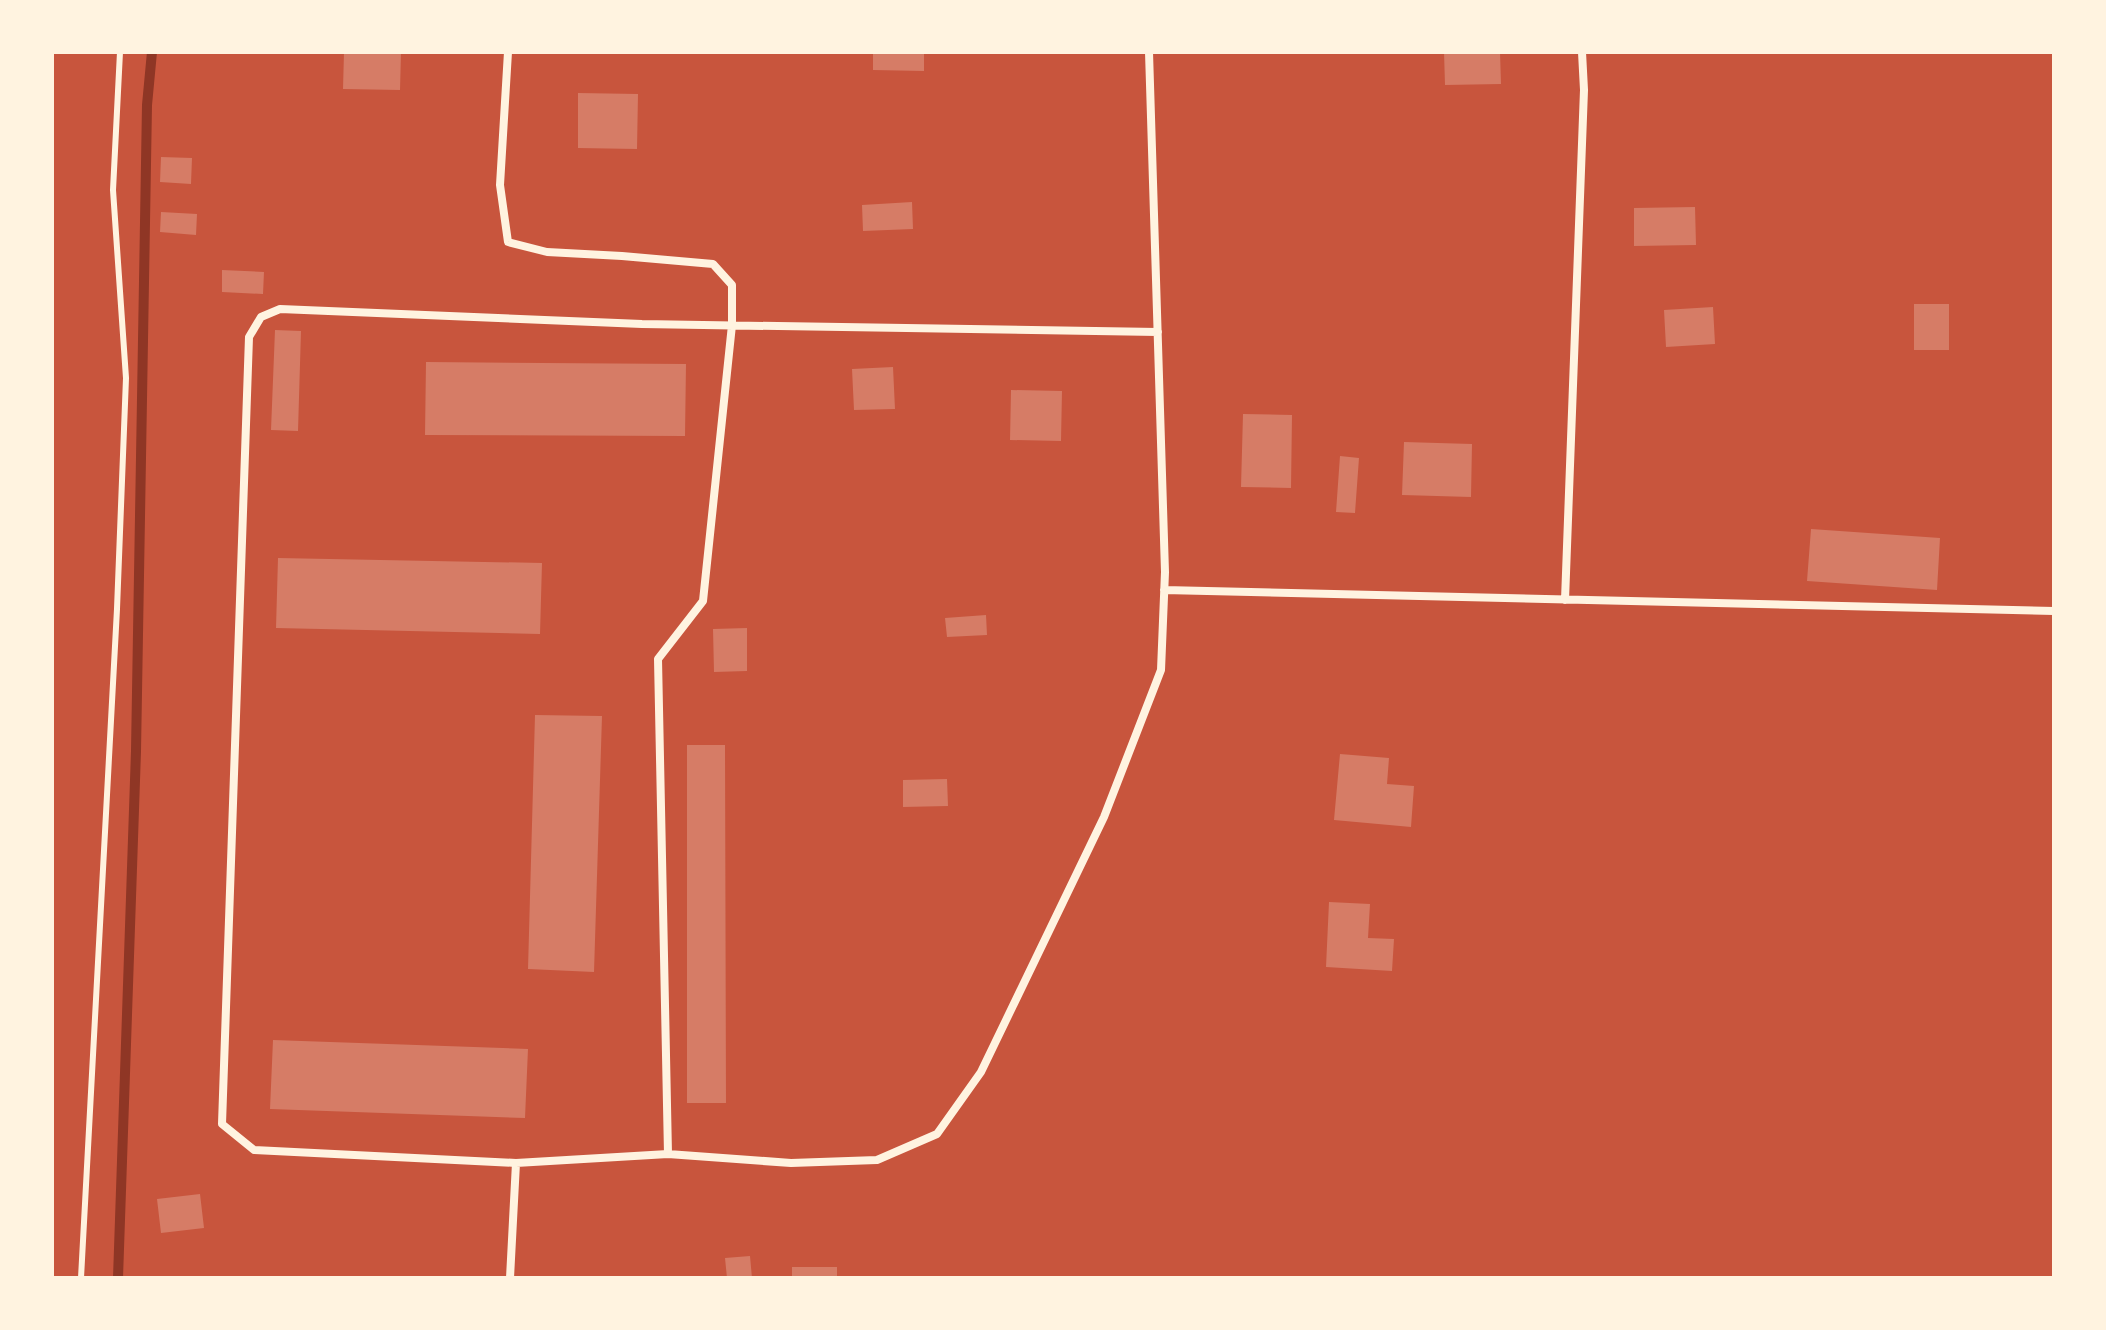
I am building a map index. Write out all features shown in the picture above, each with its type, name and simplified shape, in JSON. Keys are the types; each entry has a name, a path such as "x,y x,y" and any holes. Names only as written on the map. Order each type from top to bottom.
{"street":[{"path":"508,52 500,185 508,242 547,252 713,264 732,285 732,325 703,601 658,659 668,1154"},
{"path":"1149,52 1158,332 1164,590 1161,670 1104,817 981,1072 937,1134 877,1160 791,1163 668,1154 516,1163 254,1150 222,1124 249,337 261,317 280,309 642,324 1158,332"},
{"path":"1565,600 1584,90 1582,52"},
{"path":"1164,590 2054,611"},
{"path":"510,1278 516,1163"}],"lane":[{"path":"81,1278 117,609 126,378 113,190 120,52"}],"building":[{"path":"344,52 401,52 400,90 343,89"},
{"path":"873,52 924,52 924,71 873,70"},
{"path":"1444,52 1500,52 1501,84 1445,85"},
{"path":"578,93 638,94 637,149 578,148"},
{"path":"161,157 192,158 191,184 160,182"},
{"path":"912,202 913,229 863,231 862,205"},
{"path":"1695,207 1696,245 1634,246 1634,208"},
{"path":"161,212 197,214 196,235 160,232"},
{"path":"222,270 264,272 263,294 222,292"},
{"path":"1914,304 1949,304 1949,350 1914,350"},
{"path":"1713,307 1715,344 1666,347 1664,310"},
{"path":"275,330 301,331 298,431 271,430"},
{"path":"426,362 686,364 685,436 425,435"},
{"path":"893,367 895,409 854,410 852,369"},
{"path":"1011,390 1062,391 1061,441 1010,440"},
{"path":"1243,414 1292,415 1291,488 1241,487"},
{"path":"1404,442 1472,444 1471,497 1402,495"},
{"path":"1340,456 1359,458 1355,513 1336,512"},
{"path":"1811,529 1940,538 1937,590 1807,581"},
{"path":"278,558 542,563 540,634 276,628"},
{"path":"986,615 987,635 947,637 945,618"},
{"path":"747,628 747,671 714,672 713,629"},
{"path":"535,715 602,716 594,972 528,969"},
{"path":"687,745 725,745 726,1103 687,1103"},
{"path":"1340,754 1389,758 1387,784 1414,786 1411,827 1334,820"},
{"path":"947,779 948,806 903,807 903,780"},
{"path":"1329,902 1370,904 1368,938 1394,939 1392,971 1326,967"},
{"path":"273,1040 528,1049 525,1118 270,1109"},
{"path":"200,1194 204,1228 161,1233 157,1199"},
{"path":"750,1256 752,1278 727,1278 725,1258"},
{"path":"792,1267 837,1267 837,1278 792,1278"}],"waterway":[{"path":"118,1278 136,751 147,105 152,52"}]}
